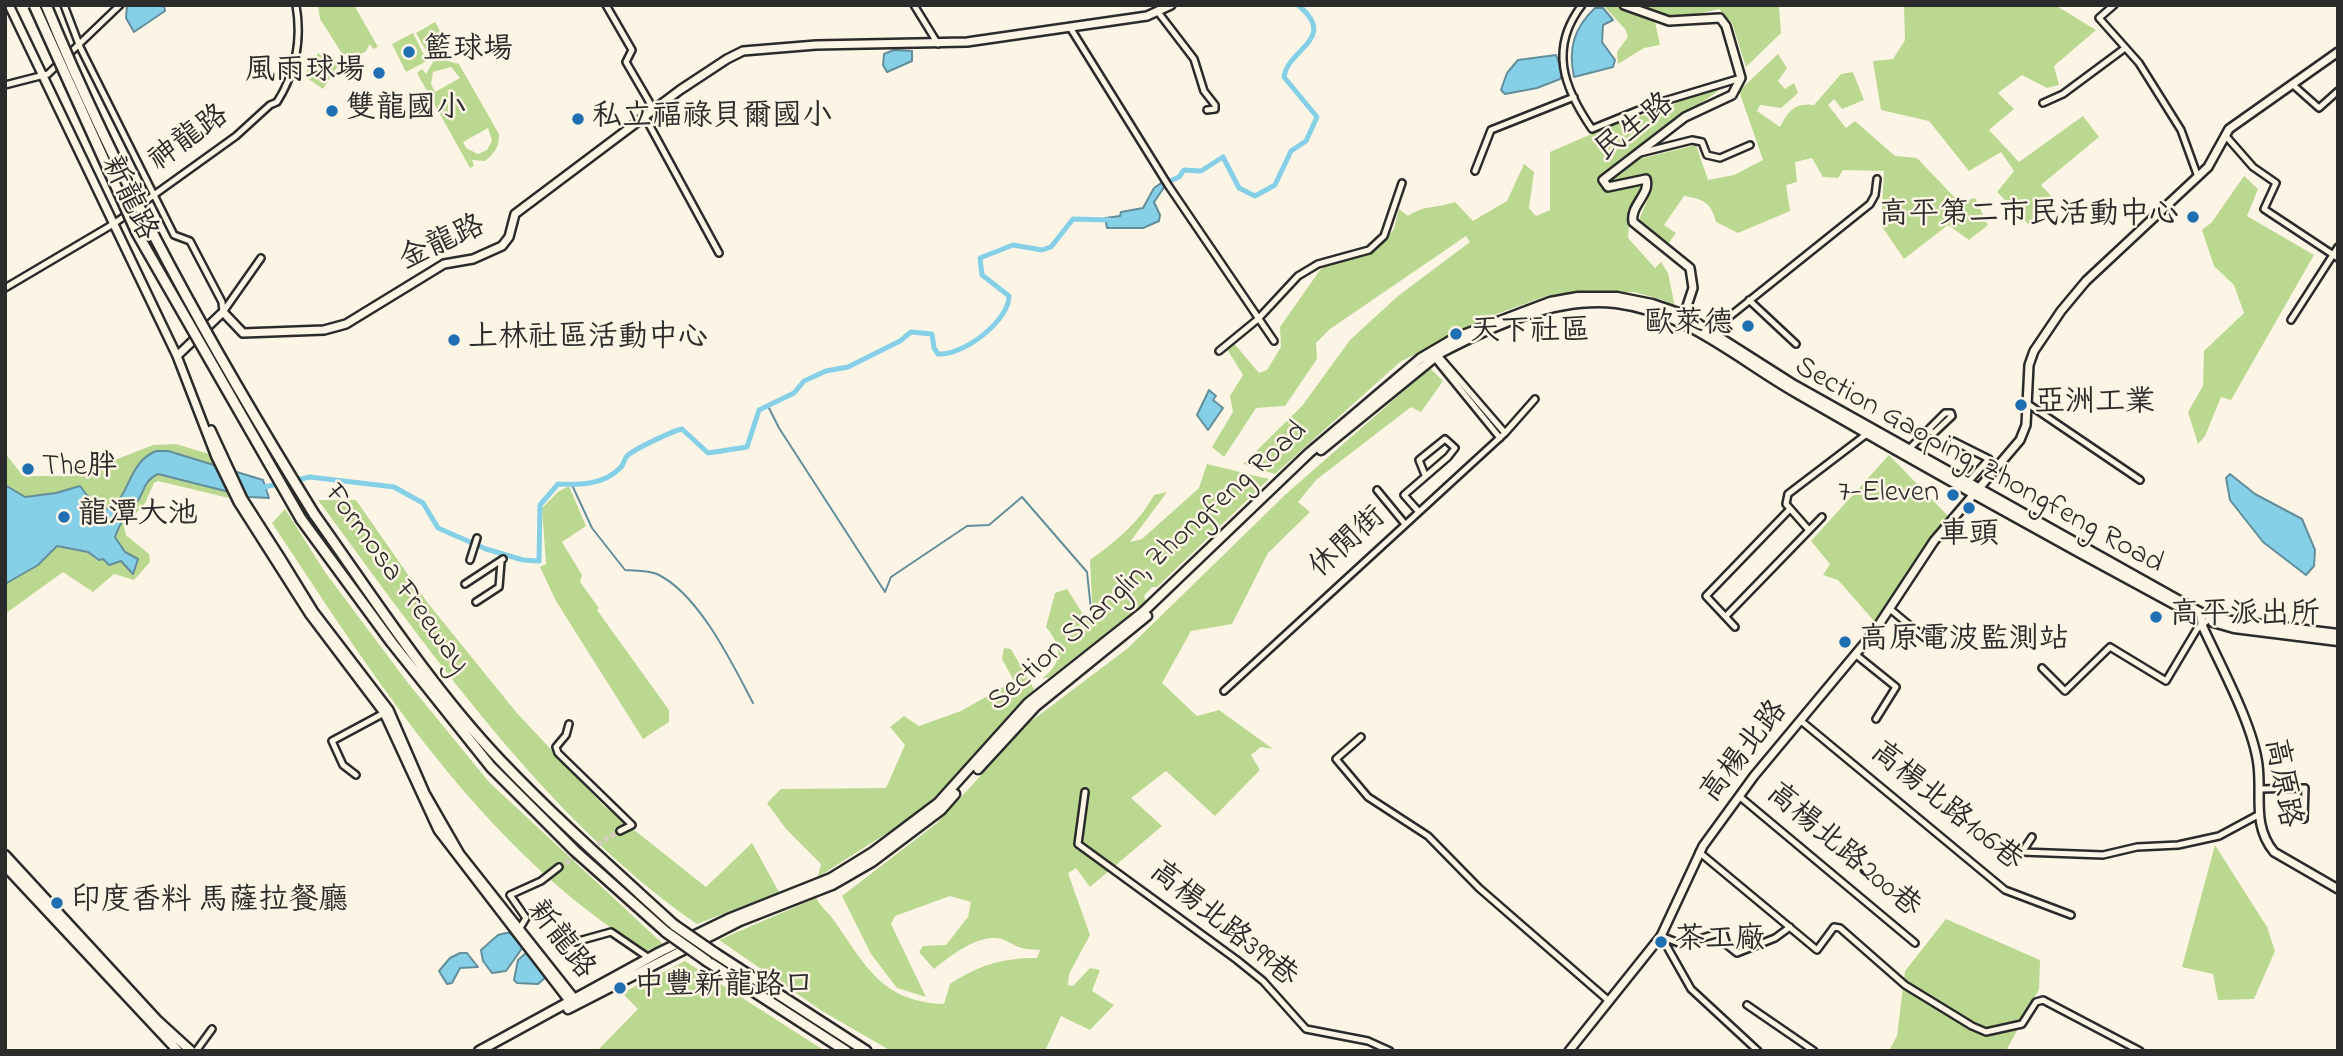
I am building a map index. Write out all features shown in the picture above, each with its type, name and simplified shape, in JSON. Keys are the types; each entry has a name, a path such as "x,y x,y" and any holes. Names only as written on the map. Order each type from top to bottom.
{"highway":[{"name":"Formosa Freeway","path":"34,5 136,233 301,519 392,643 491,767 575,850 707,961 846,1051"},
{"name":"Formosa Freeway","path":"46,5 146,224 235,383 314,514 413,653 498,758 670,929 716,954 866,1051"}],"main road":[{"name":"Section Shanglin, Zhongfeng Road","path":"490,1051 649,958 728,919 831,878 938,803 1028,703 1143,612 1309,453 1434,354 1524,314 1579,303 1650,306"},
{"name":"Section Gaoping, Zhongfeng Road","path":"1650,306 1683,318 1792,390 1969,481 1977,489"},
{"name":"Section Shanglin, Zhongfeng Road","path":"479,1051 740,921 832,885 872,862 941,810 1035,707 1129,633 1315,455 1434,354"},
{"name":"Section Gaoping, Zhongfeng Road","path":"1870,430 2203,619 2234,628 2338,641"},
{"name":"Section Gaoping, Zhongfeng Road","path":"2203,619 2338,634"},
{"path":"5,856 157,1020 194,1051"},
{"path":"5,866 178,1051"}],"street":[{"name":"新龍路","path":"9,5 177,356 240,501 314,612 386,711 442,826 460,854 575,1001"},
{"name":"新龍路","path":"64,5 80,47 153,195 174,234 190,241 222,302 223,313"},
{"path":"5,85 43,76 80,47 120,5"},
{"name":"神龍路","path":"5,288 115,223 236,136 277,102 294,64 299,33 296,5"},
{"path":"606,5 632,50 626,62 654,110"},
{"path":"914,5 938,44"},
{"name":"金龍路","path":"223,313 243,332 255,334 324,330 346,324 444,264 473,259 502,246 509,237 515,214 654,110 727,58 743,51 816,45 938,44 1071,29 1158,12 1171,5"},
{"path":"1582,5 1568,23 1561,54 1565,77 1591,129 1651,105 1741,78 1726,26 1720,18 1669,21 1624,5"},
{"path":"2114,5 2099,18 2138,63 2182,130 2198,177"},
{"path":"1158,12 1196,62 1204,91 1215,105 1215,109 1207,110"},
{"path":"1071,29 1167,183 1273,341"},
{"path":"2043,103 2063,94 2124,48"},
{"path":"2335,257 2264,209 2276,183 2253,167 2225,135 2338,52"},
{"name":"民生路","path":"1683,318 1693,288 1690,268 1633,222 1632,210 1646,189 1646,179 1612,186 1603,183 1604,178 1685,117 1732,95 1741,78"},
{"path":"2292,84 2319,108 2338,92"},
{"path":"1475,171 1491,130 1574,97"},
{"path":"645,117 719,253"},
{"name":"高楊北路","path":"1569,1051 1661,936 1699,852 1739,796 1890,610 1934,541 2020,440 2026,425 2029,365 2061,311 2086,281 2198,177 2217,156 2225,135"},
{"path":"1634,154 1692,140 1702,142 1707,156 1720,158 1750,145"},
{"path":"1709,333 1870,204 1875,195 1877,179"},
{"path":"1219,351 1258,319 1298,276 1318,264 1369,250 1384,236 1402,183"},
{"path":"2291,320 2335,257 2338,247"},
{"path":"177,356 223,313 261,258"},
{"path":"1749,300 1796,344"},
{"path":"1434,354 1505,433"},
{"path":"1434,354 1500,438"},
{"name":"休閒街","path":"1224,691 1500,438 1535,398"},
{"path":"2028,404 2140,480"},
{"path":"1909,449 1945,412 1951,413 1952,416 1934,433 1928,430"},
{"path":"1735,627 1706,596 1788,507 1792,490 1870,430"},
{"path":"1419,512 1404,495 1455,448 1445,439 1419,460 1425,475"},
{"path":"1953,441 1989,459 1969,481"},
{"path":"1377,490 1405,524"},
{"path":"1788,507 1808,529"},
{"path":"1726,616 1822,517"},
{"path":"470,560 472,546 477,538"},
{"path":"465,584 502,561 499,587 475,602"},
{"path":"1890,610 1925,638"},
{"path":"2042,668 2065,691 2110,647 2166,681 2203,619"},
{"name":"高原路","path":"2203,619 2253,745 2261,832 2274,852 2338,889"},
{"path":"1856,654 1896,687 1876,719"},
{"name":"新龍路","path":"386,711 438,830 575,1001"},
{"path":"356,775 343,765 332,741 386,711"},
{"name":"高楊北路106巷","path":"1800,720 2005,890 2071,915"},
{"path":"569,724 566,734 556,747 558,753 632,825 620,831"},
{"path":"1362,737 1336,760 1368,797 1428,836 1479,888 1609,1001"},
{"path":"2259,789 2305,788 2304,819"},
{"name":"高楊北路399巷","path":"1085,792 1077,844 1263,981 1306,1029 1368,1041 1390,1051"},
{"name":"高楊北路200巷","path":"1739,796 1915,943"},
{"path":"2032,837 2022,852 2103,855 2137,847 2178,845 2219,836 2259,815"},
{"path":"1699,852 1817,950 1834,927 1840,928 1905,985 1986,1032 2022,1024 2036,1002 2043,1000 2140,1051"},
{"path":"520,928 526,918 510,895 541,881 559,867"},
{"path":"1661,936 1681,944 1723,932 1727,945 1737,953 1775,939 1790,927"},
{"path":"575,942 611,932 649,958"},
{"path":"1661,936 1691,989 1758,1051"},
{"path":"1747,1005 1814,1051"},
{"path":"194,1051 212,1029"},
{"path":"1799,1051 1804,1044"}],"green space":[{"path":"318,5 354,5 378,47 373,49 370,44 366,51 356,57 343,55 320,19"},
{"path":"1603,5 1612,5 1655,22 1660,45 1644,48 1618,64 1617,52 1628,37 1625,29"},
{"path":"1641,5 1779,5 1781,33 1746,67 1732,23 1719,9 1680,16"},
{"path":"1904,5 2055,5 2096,30 2054,66 2059,85 2047,88 2022,75 1998,93 2014,109 1989,130 2019,162 2083,116 2099,137 2041,185 2054,199 2028,224 1997,192 2014,171 2001,152 1969,171 1929,121 1881,110 1873,61 1893,59 1905,40"},
{"path":"435,22 449,47 430,58 416,33"},
{"name":"籃球場","path":"413,33 427,61 406,72 392,44"},
{"path":"318,53 338,66 323,89 304,76"},
{"path":"1778,54 1787,68 1778,81 1785,89 1794,83 1798,93 1781,108 1760,105 1757,111 1780,127 1793,109 1807,104 1814,105 1841,74 1853,72 1864,100 1842,109 1834,99 1828,105 1846,128 1855,121 1895,156 1917,158 1960,203 1975,198 1988,225 1969,240 1948,225 1904,259 1881,225 1884,171 1843,170 1838,178 1823,177 1812,158 1795,162 1797,182 1786,185 1790,211 1738,233 1716,222 1712,210 1705,203 1684,196 1664,225 1676,233 1668,244 1638,222 1653,187 1652,179 1643,177 1615,185 1609,183 1635,160 1696,145 1708,180 1734,175 1763,160 1739,91"},
{"path":"441,59 459,64 499,134 497,146 491,155 485,161 472,160 474,166 470,168 417,73 422,69 426,74 433,62","holes":["451,67 460,78 435,92 431,84 433,72","488,128 492,141 487,150 478,154 466,148 463,142"]},
{"path":"1721,89 1647,141 1606,175 1608,190 1641,182 1645,190 1629,223 1628,238 1655,268 1661,262 1668,273 1675,307 1663,300 1634,292 1549,295 1483,319 1400,362 1275,474 1243,464 1302,406 1350,340 1398,296 1470,242 1466,236 1330,329 1316,343 1317,359 1285,406 1256,408 1224,457 1212,447 1233,412 1230,396 1243,375 1227,349 1232,341 1259,373 1267,370 1281,347 1280,327 1320,270 1331,262 1377,250 1394,229 1399,209 1408,216 1425,208 1455,202 1473,221 1507,201 1524,164 1534,172 1529,208 1536,216 1550,210 1550,152 1633,116 1661,115 1678,101"},
{"path":"2244,176 2258,189 2247,216 2314,255 2231,400 2221,397 2205,436 2198,444 2188,412 2203,386 2204,351 2244,313 2234,285 2214,266 2202,230 2212,222"},
{"path":"1430,368 1443,381 1421,412 1411,407 1316,480 1298,502 1310,512 1268,553 1232,624 1191,631 1162,683 1197,716 1219,710 1273,749 1261,747 1251,755 1260,770 1215,816 1166,771 1131,798 1162,826 1090,887 1076,868 1068,873 1090,935 1069,974 1068,985 1073,986 1090,968 1100,970 1092,991 1114,1005 1090,1030 1061,1016 1045,1051 891,1051 822,1011 719,940 816,898 877,978 905,996 922,1002 944,1004 950,984 971,972 1002,961 1037,958 1040,950 1024,949 995,938 967,946 934,969 919,952 923,946 946,945 968,917 971,902 950,896 895,916 891,924 926,997 897,988 871,954 842,896 937,823 1030,722 1128,648 1286,494"},
{"path":"176,444 212,455 229,498 158,481 154,483 145,503 124,527 126,535 149,554 150,562 134,580 114,574 93,592 63,572 5,614 5,453 23,476 74,476 153,445"},
{"path":"1889,455 1948,516 1875,622 1838,580 1823,575 1830,564 1811,541"},
{"path":"1207,464 1269,479 1157,587 1152,587 1144,596 1146,603 1050,677 1042,679 1057,661 1058,648 1046,627 1055,593 1067,589 1083,614 1093,622 1090,560 1126,531 1154,495 1167,492 1130,542 1142,539 1199,488"},
{"path":"569,486 586,526 562,542 582,575 580,582 599,608 597,610 669,710 669,722 643,739 556,601 540,567 546,564 542,508 558,492"},
{"path":"318,500 356,500 427,602 516,712 604,806 706,887 752,843 779,892 697,924 642,882 590,835 492,728 401,613"},
{"path":"285,509 325,572 408,683 489,782 663,944 646,951 587,910 533,864 483,813 436,758 393,701 272,523"},
{"path":"1004,648 1011,649 1034,689 954,780 909,819 818,877 821,864 786,829 767,803 781,789 886,788 905,745 890,727 904,716 919,726 961,711 1014,681 1002,659"},
{"path":"2215,845 2267,927 2275,951 2254,999 2218,1000 2213,974 2182,967"},
{"path":"1946,919 2040,960 2039,989 2006,1051 1889,1051 1897,1036 1905,971"},
{"path":"685,961 825,1051 597,1051 638,1009 622,993"}],"water":[{"path":"127,5 164,5 165,11 134,32 126,18"},
{"path":"1595,8 1603,8 1613,20 1603,25 1602,42 1615,60 1613,67 1574,77 1574,39 1582,23"},
{"path":"894,50 912,51 912,61 887,72 883,65 884,54"},
{"path":"1556,55 1563,74 1560,79 1537,88 1505,94 1501,90 1507,73 1518,60"},
{"path":"1164,181 1165,186 1154,202 1160,215 1159,221 1143,228 1107,228 1105,218 1143,208 1154,188"},
{"path":"1209,390 1216,396 1213,400 1223,408 1208,430 1197,415"},
{"name":"龍潭大池","path":"156,451 168,451 263,480 269,498 249,497 158,474 147,483 115,537 125,552 138,559 133,574 121,561 109,565 88,552 57,546 38,565 5,584 5,485 25,497 56,493 80,486 88,497 106,509 120,499 139,464"},
{"path":"2230,474 2255,494 2302,519 2315,550 2314,566 2306,575 2263,542 2230,500 2226,478"},
{"path":"510,933 523,947 506,971 492,973 483,961 481,950 498,935"},
{"path":"527,952 546,977 538,984 517,983 514,980 518,960"},
{"path":"467,953 478,967 460,968 452,983 447,984 439,971 450,958"}],"waterway":[{"path":"1165,183 1179,177 1184,170 1201,171 1223,157 1239,188 1255,196 1275,185 1291,151 1306,141 1317,117 1284,77 1287,67 1313,35 1314,27 1298,5"},
{"path":"260,488 310,477 394,487 423,503 438,528 486,549 523,560 539,561 540,505 558,484 583,484 607,478 621,467 632,452 682,429 708,453 747,447 759,410 794,393 804,381 826,371 848,367 900,341 911,332 932,334 934,348 938,354 960,349 993,326 1007,306 1009,296 982,275 980,258 1013,245 1042,250 1051,247 1073,219 1110,220"},
{"path":"768,406 779,428 885,592 891,577 967,526 989,525 1022,497 1087,572 1092,619"},
{"path":"572,485 592,528 625,570 657,574 687,597 713,631 753,703"}],"tunnel":[{"path":"559,867 620,831"}],"place":[{"name":"籃球場","path":"409,52"},
{"name":"風雨球場","path":"379,73"},
{"name":"雙龍國小","path":"332,111"},
{"name":"私立福祿貝爾國小","path":"578,119"},
{"name":"高平第二市民活動中心","path":"2193,217"},
{"name":"歐萊德","path":"1748,326"},
{"name":"天下社區","path":"1456,334"},
{"name":"上林社區活動中心","path":"454,340"},
{"name":"亞洲工業","path":"2021,405"},
{"name":"The胖","path":"28,469"},
{"name":"7-Eleven","path":"1953,495"},
{"name":"車頭","path":"1969,508"},
{"name":"龍潭大池","path":"64,517"},
{"name":"高平派出所","path":"2156,617"},
{"name":"高原電波監測站","path":"1845,642"},
{"name":"印度香料 馬薩拉餐廳","path":"57,903"},
{"name":"茶工廠","path":"1661,942"},
{"name":"中豐新龍路口","path":"620,988"}]}
